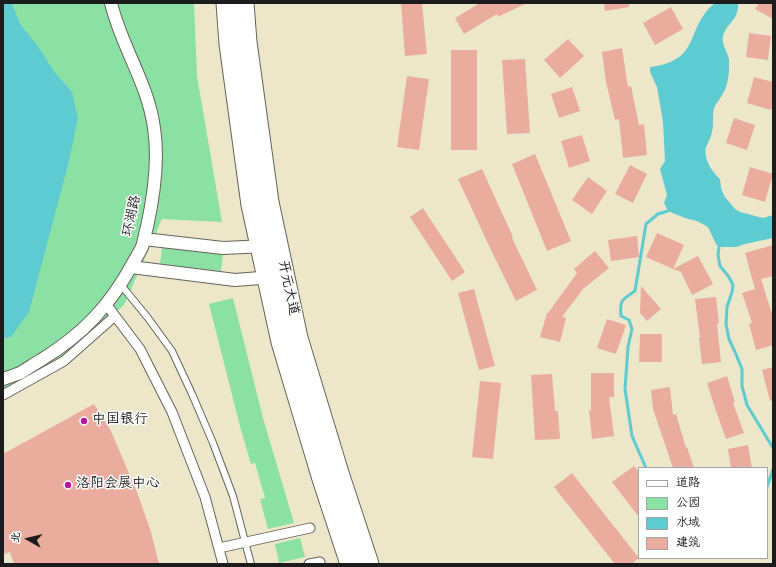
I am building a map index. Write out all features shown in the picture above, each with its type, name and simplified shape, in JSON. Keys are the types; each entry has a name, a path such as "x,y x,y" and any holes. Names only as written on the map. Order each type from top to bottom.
{"main road":[{"name":"开元大道","path":"226,3 229,44 250,197 269,246 276,277 298,338 339,474 369,564"},
{"name":"开元大道","path":"244,3 246,42 269,202 269,246"},
{"name":"开元大道","path":"276,277 280,342 350,564"}],"street":[{"name":"环湖路","path":"3,379 21,372 57,351 92,321 121,285 142,246 151,206 156,166 155,129 148,99 120,34 111,3"},
{"path":"144,239 224,248 269,246"},
{"path":"131,267 235,280 276,277"},
{"path":"106,304 140,349 172,412 205,497 223,564"},
{"path":"3,395 64,361 115,316"},
{"path":"219,548 310,528"},
{"path":"310,564 320,562"}],"lane":[{"path":"121,285 172,351 187,382 216,449 233,496 251,564"}],"green space":[{"path":"12,3 194,3 197,76 222,222 162,219 124,305 62,359 3,390 3,339 11,337 72,92 54,71 38,46 19,24"},
{"path":"162,247 223,254 221,271 160,265"},
{"path":"233,298 263,418 294,523 268,529 260,499 265,498 255,463 251,464 241,430 209,304"},
{"path":"300,538 305,557 279,563 275,544"}],"water":[{"path":"3,3 12,3 20,24 38,46 54,71 72,92 78,118 69,161 29,312 11,337 3,339"},
{"path":"715,3 738,3 738,9 735,18 727,27 723,36 723,44 729,59 729,74 725,90 714,108 712,132 705,151 707,160 711,169 720,179 722,191 725,197 735,209 740,212 763,218 773,215 773,238 736,247 719,247 708,227 697,221 668,211 664,203 667,195 660,169 665,161 663,122 657,87 650,72 650,67 669,63 685,51 690,44 702,17"}],"building":[{"path":"401,3 422,3 427,54 405,56"},
{"path":"480,3 527,3 498,17 497,14 464,34 455,18"},
{"path":"604,3 629,3 629,7 605,11"},
{"path":"759,3 773,3 773,19 755,9"},
{"path":"671,7 683,29 655,45 643,23"},
{"path":"749,33 771,36 768,60 746,57"},
{"path":"568,39 584,56 560,78 544,60"},
{"path":"622,48 628,87 631,86 639,125 644,124 647,155 623,158 619,119 615,120 606,82 602,52"},
{"path":"451,50 477,50 477,150 451,150"},
{"path":"525,59 530,133 507,134 502,60"},
{"path":"407,76 429,79 419,150 397,147"},
{"path":"754,77 773,82 773,102 771,110 747,103"},
{"path":"572,87 580,111 559,118 551,94"},
{"path":"734,118 755,125 747,150 726,143"},
{"path":"582,135 590,161 569,168 561,141"},
{"path":"535,154 571,241 547,251 512,164"},
{"path":"630,165 647,174 633,203 615,194"},
{"path":"750,167 773,174 765,202 742,195"},
{"path":"482,169 513,237 512,238 537,290 516,301 458,179"},
{"path":"588,177 607,191 592,214 572,200"},
{"path":"423,208 465,272 452,281 410,217"},
{"path":"657,233 684,245 673,269 646,257"},
{"path":"637,236 639,257 611,261 608,240"},
{"path":"773,245 773,276 761,279 773,317 773,345 756,350 749,324 752,323 742,293 755,289 745,253"},
{"path":"595,251 609,268 583,289 562,317 566,318 560,342 540,337 547,313 577,273 574,269"},
{"path":"698,256 713,284 692,295 681,272 673,269"},
{"path":"641,286 661,309 647,321 640,313"},
{"path":"474,289 495,366 479,370 458,293"},
{"path":"716,297 721,362 702,364 695,299"},
{"path":"607,319 626,325 616,354 597,348"},
{"path":"640,334 662,334 662,362 639,362"},
{"path":"773,367 773,400 770,401 762,370"},
{"path":"591,373 614,373 614,397 609,397 614,436 592,439 589,410 591,410"},
{"path":"552,374 555,411 558,411 560,439 535,440 531,375"},
{"path":"727,376 735,402 733,403 744,433 726,439 707,383"},
{"path":"480,381 501,383 493,459 472,457"},
{"path":"670,387 673,415 676,414 686,448 687,447 694,467 673,467 653,409 651,390"},
{"name":"洛阳会展中心","path":"94,404 111,431 137,492 151,532 159,564 14,564 10,552 5,554 3,549 3,454"},
{"path":"748,445 752,467 731,467 728,449"},
{"path":"634,466 638,471 638,516 612,482"},
{"path":"572,473 638,557 638,559 631,564 615,564 554,487"}],"waterway":[{"path":"646,467 632,436 625,389 628,347 632,329 629,320 621,316 621,303 635,291 646,224 658,214 668,211"},
{"path":"719,247 718,255 720,266 729,277 733,285 727,307 726,324 729,339 742,369 742,386 747,405 773,448"},
{"path":"768,484 773,469"}],"place":[{"name":"中国银行","path":"84,421"},
{"name":"洛阳会展中心","path":"68,485"}]}
